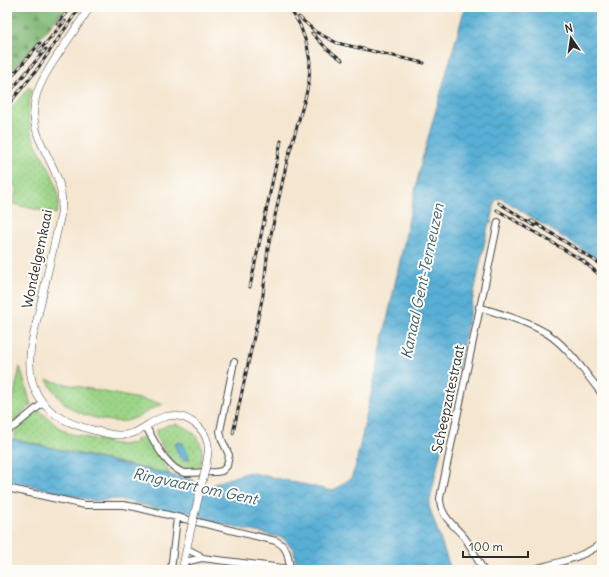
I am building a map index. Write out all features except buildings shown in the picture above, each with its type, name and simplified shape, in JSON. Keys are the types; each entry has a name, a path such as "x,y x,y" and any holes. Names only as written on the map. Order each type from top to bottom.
{"main road":[{"name":"Wondelgemkaai","path":"90,7 47,71 37,91 34,106 33,115 36,131 60,180 62,199 61,214 30,355 30,372 38,396 43,403 60,418 80,427 122,435 135,433 159,419 169,416 180,417 191,421 201,430 207,440 208,453 182,570"}],"street":[{"name":"Scheepzatestraat","path":"483,570 464,538 446,518 440,503 498,222"},
{"path":"480,307 529,324 549,335 567,351 602,394"},
{"path":"146,427 168,461 175,469 185,473 222,471 227,466 229,455 222,440 220,431 234,362"},
{"path":"7,430 15,426 43,403"},
{"path":"7,488 85,505 124,505 276,541 282,544 286,550 290,569 202,558 189,562 184,561"},
{"path":"171,570 177,518"},
{"path":"530,570 579,556 589,552 602,543"},
{"path":"186,549 202,558"}],"green space":[{"path":"7,7 67,7 7,77"},
{"path":"29,87 32,89 28,110 31,132 55,182 58,192 56,214 13,204 17,186 7,184 7,113"},
{"path":"20,367 31,405 15,419 17,420 7,427 7,417 9,417"},
{"path":"47,380 163,404 130,420 116,421 98,419 73,410 64,403"},
{"path":"40,411 67,433 121,445 135,443 135,440 145,437 156,447 170,474 14,439 16,430 35,413"},
{"path":"177,424 191,431 198,438 202,448 200,470 183,469 172,463 156,435 157,430 168,425"}],"water":[{"path":"465,7 602,7 602,262 501,198 495,201 491,223 489,222 429,506 451,570 427,570 425,566 417,565 416,570 296,570 294,550 283,538 204,520 201,514 189,512 184,515 118,499 94,501 7,480 7,438 193,480 196,484 210,487 218,482 249,472 333,491 351,478 355,468 422,159"},
{"path":"178,442 183,443 190,459 186,460 179,456 175,444"}],"railway":[{"path":"57,24 71,7"},
{"path":"7,106 36,71 80,7"},
{"path":"233,433 263,295 268,248 287,161 309,81 310,62 307,45 300,25 289,7"},
{"path":"299,17 316,32 337,43 424,63"},
{"path":"39,51 65,21"},
{"path":"312,33 327,49 342,60"},
{"path":"7,82 40,43"},
{"path":"7,95 46,49"},
{"path":"250,287 281,141"},
{"path":"499,203 535,226"},
{"path":"497,210 582,260 602,277"},
{"path":"532,221 602,265"}],"water label":[{"name":"Kanaal Gent-Terneuzen","path":"422,281"},
{"name":"Ringvaart om Gent","path":"195,486"}]}
